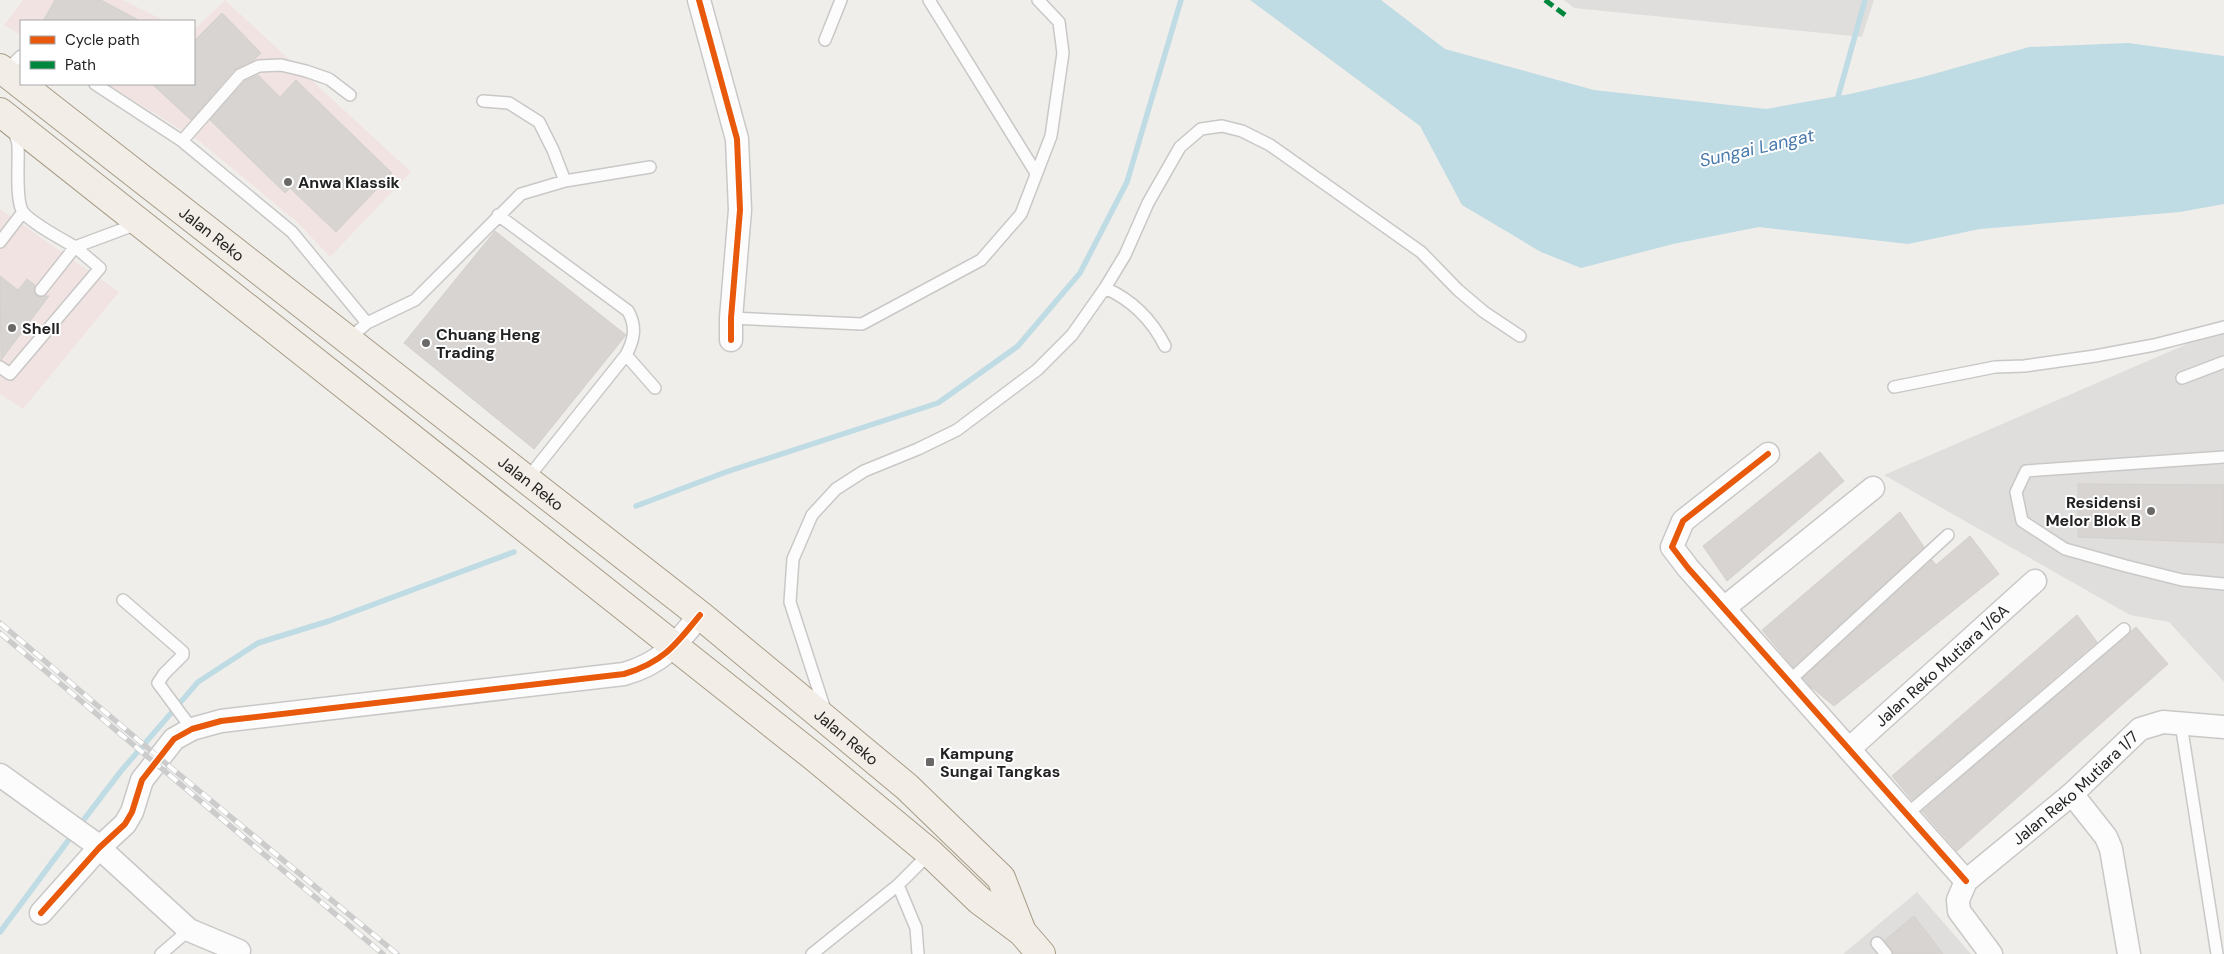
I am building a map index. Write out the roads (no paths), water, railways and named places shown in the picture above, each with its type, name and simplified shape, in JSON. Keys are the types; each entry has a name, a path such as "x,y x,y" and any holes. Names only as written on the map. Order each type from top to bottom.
{"main road":[{"name":"Jalan Reko","path":"9,66 20,74"},
{"name":"Jalan Reko","path":"34,85 358,332 527,479 700,615 907,787 1001,878 1022,932"},
{"name":"Jalan Reko","path":"5,116 675,646 930,853 979,900 1022,932 1041,954"}],"street":[{"path":"699,0 737,139 740,210 731,318 731,340"},
{"path":"1768,454 1683,521 1672,547 1966,881 1958,900 1959,911 1991,954"},
{"path":"1724,608 1873,488"},
{"name":"Jalan Reko Mutiara 1/6A","path":"1849,749 2035,581"},
{"path":"41,913 96,845 125,824 132,812 142,780 188,722 220,721 624,674 658,661 675,646 700,615"},
{"name":"Jalan Reko Mutiara 1/7","path":"1966,881 2072,794 2140,730 2163,722 2224,727"},
{"path":"0,775 96,845 189,930 239,951"},
{"path":"2072,794 2106,837 2111,849 2129,954"}],"lane":[{"path":"825,40 841,0"},
{"path":"929,0 1036,174"},
{"path":"731,318 862,324 981,260 1021,214 1051,136 1063,53 1059,22 1038,0"},
{"path":"182,141 240,75 259,66 281,66 306,71 329,79 350,95"},
{"path":"97,85 182,141 292,232 358,332 415,300 456,262 498,215 521,194 565,181 650,167"},
{"path":"483,101 509,103 539,122 553,150 565,181"},
{"path":"0,242 23,212 17,168 18,144 5,116"},
{"path":"828,722 790,602 793,559 812,515 836,489 864,471 918,449 957,430 996,403 1037,370 1072,335 1105,288 1125,256 1148,203 1180,147 1202,129 1222,126 1242,131 1270,145 1421,252 1458,290 1484,312 1520,336"},
{"path":"0,367 10,374 100,268 75,247 23,212"},
{"path":"498,215 628,311 632,318 634,341 626,355 527,479"},
{"path":"42,290 75,247 134,225 144,226"},
{"path":"1105,288 1123,296 1142,313 1160,334 1166,346"},
{"path":"1894,387 1995,367 2024,366 2096,356 2154,345 2224,327"},
{"path":"626,355 655,388"},
{"path":"2182,378 2224,362"},
{"path":"2224,457 2026,471 2016,492 2022,521 2065,549 2182,580 2224,584"},
{"path":"1789,681 1948,535"},
{"path":"123,600 183,652 179,660 158,681 188,722"},
{"path":"1907,814 2124,629"},
{"path":"2181,724 2217,954"},
{"path":"812,954 898,885 930,853"},
{"path":"898,885 916,928 918,954"},
{"path":"161,954 189,930"},
{"path":"1877,943 1886,954"}],"water":[{"name":"Sungai Langat","path":"1250,0 1381,0 1445,49 1594,90 1766,109 1850,94 1923,77 2029,47 2128,43 2224,56 2224,204 2180,212 1980,229 1908,244 1759,227 1673,244 1581,268 1541,252 1462,205 1420,126"}],"waterway":[{"path":"636,506 726,472 938,403 1018,346 1080,273 1127,182 1181,0"},
{"path":"1836,104 1865,0"},
{"path":"79,826 121,771 198,682 258,643 329,621 514,552"},
{"path":"0,932 73,834"}],"railway":[{"path":"0,623 169,766 397,954"},
{"path":"0,633 383,954"}],"place":[{"name":"Anwa Klassik","path":"288,182"},
{"name":"Shell","path":"12,328"},
{"name":"Chuang Heng Trading","path":"426,343"},
{"name":"Residensi Melor Blok B","path":"2151,511"},
{"name":"Kampung Sungai Tangkas","path":"930,762"}]}
